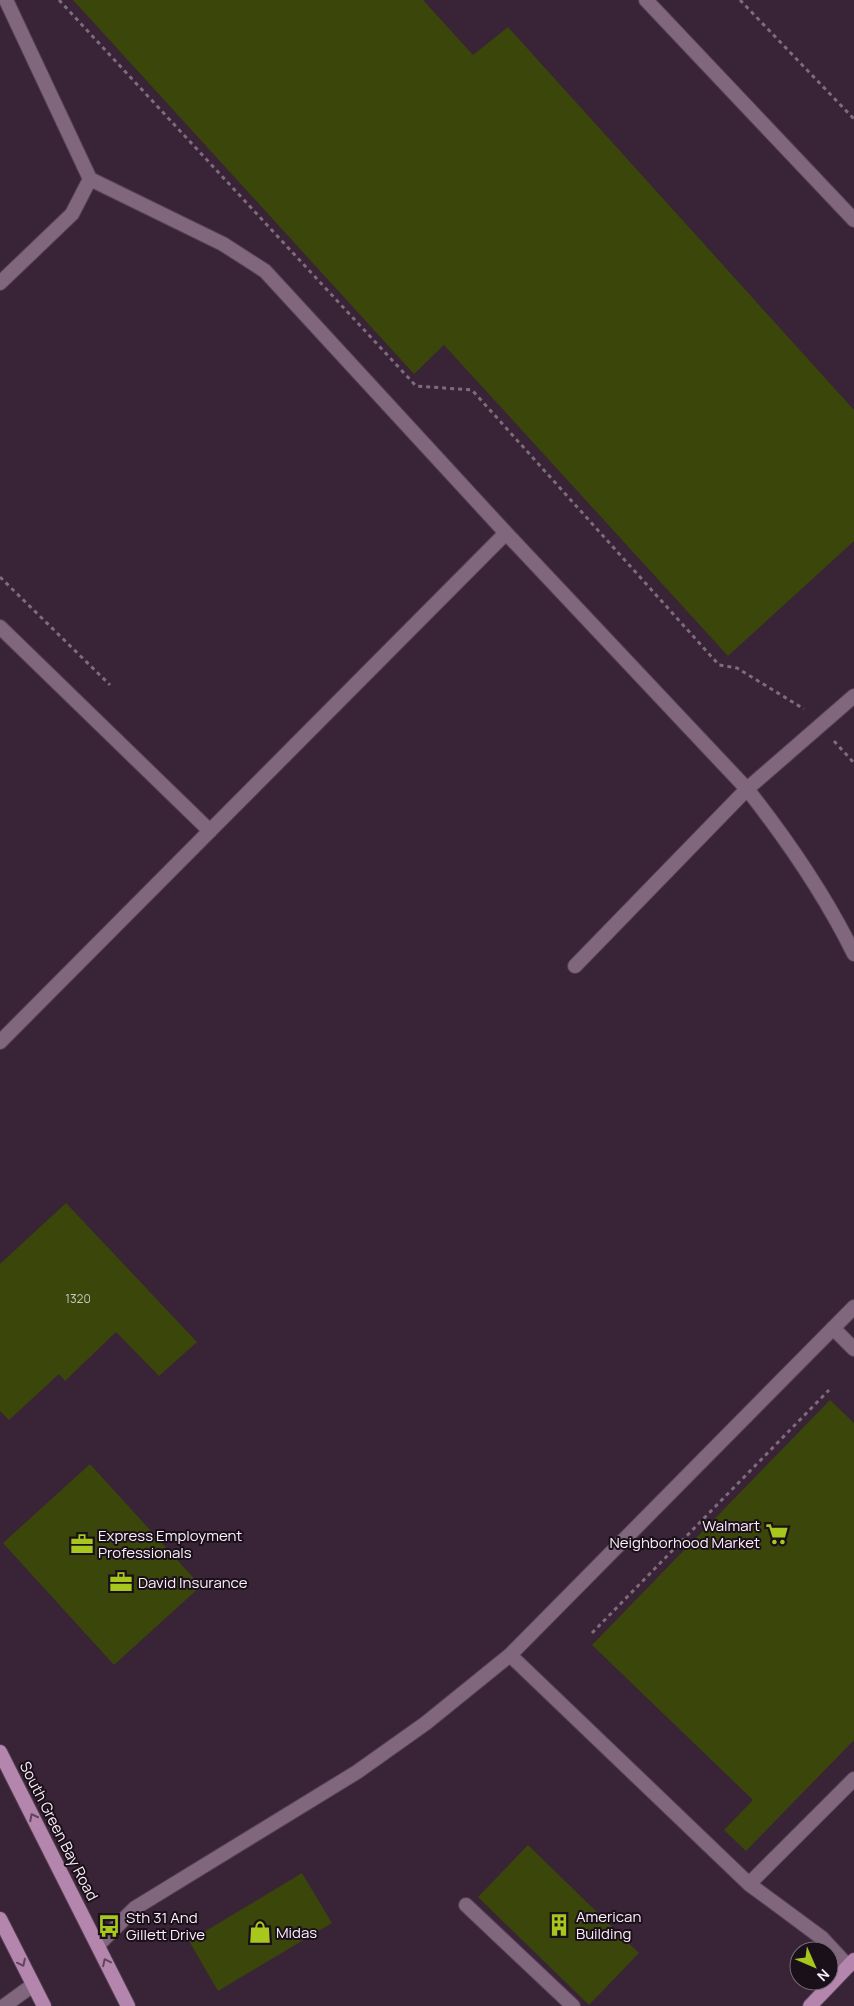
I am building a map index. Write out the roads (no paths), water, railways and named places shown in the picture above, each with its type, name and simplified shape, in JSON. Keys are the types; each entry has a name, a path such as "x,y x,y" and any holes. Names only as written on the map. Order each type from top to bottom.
{"main road":[{"name":"South Green Bay Road","path":"0,1752 128,2006"},
{"path":"0,1919 44,2006"},
{"path":"810,2006 851,1963"}],"lane":[{"path":"6,0 90,179 223,244 265,271 506,534 747,789 782,834 817,886 854,954"},
{"path":"646,0 854,220"},
{"path":"0,283 72,214 90,179"},
{"path":"0,1042 506,534"},
{"path":"0,626 210,831"},
{"path":"575,966 747,789 854,696"},
{"path":"98,1944 135,1908 356,1772 426,1723 510,1655 854,1307"},
{"path":"833,1328 854,1349"},
{"path":"510,1655 749,1884 822,1938 851,1963"},
{"path":"749,1884 854,1779"},
{"path":"466,1904 573,2006"},
{"path":"4,2006 33,1985"}],"place":[{"name":"Walmart Neighborhood Market","path":"777,1534"},
{"name":"Express Employment Professionals","path":"82,1544"},
{"name":"David Insurance","path":"121,1582"},
{"name":"American Building","path":"559,1925"},
{"name":"Sth 31 And Gillett Drive","path":"109,1926"},
{"name":"Midas","path":"260,1932"}]}
